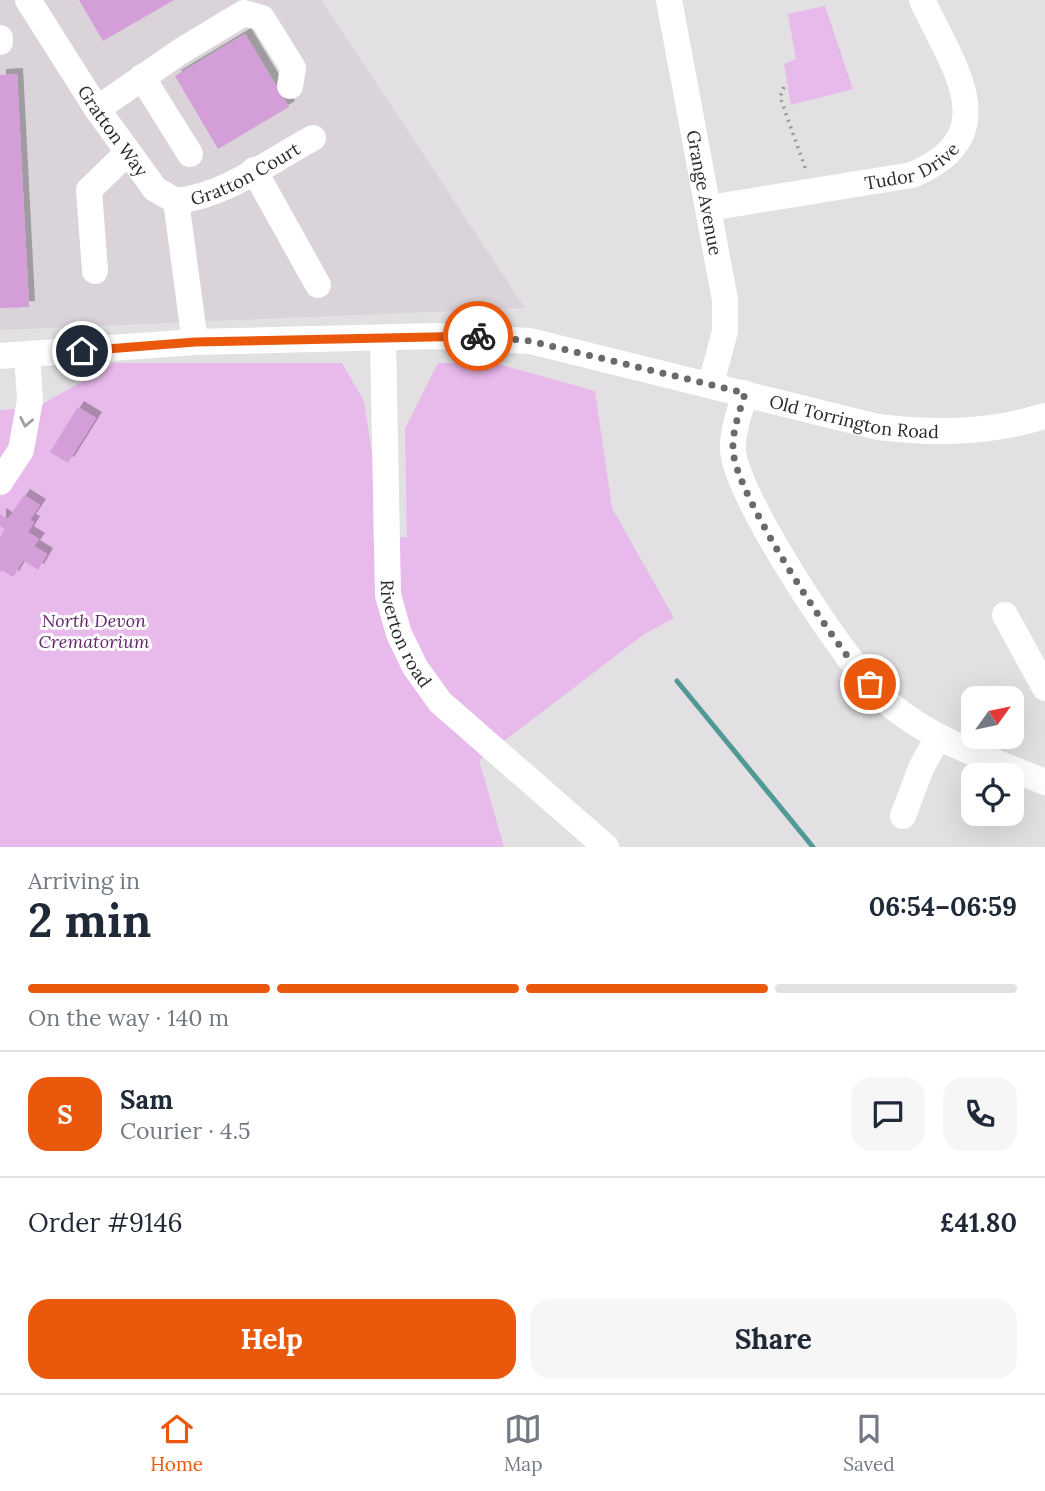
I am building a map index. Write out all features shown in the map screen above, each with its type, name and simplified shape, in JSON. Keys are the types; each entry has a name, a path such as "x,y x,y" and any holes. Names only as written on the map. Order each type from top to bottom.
{"street":[{"name":"Gratton Way","path":"28,0 97,109 155,189 176,201"},
{"name":"Grange Avenue","path":"669,0 725,300 725,331 711,383"},
{"name":"Tudor Drive","path":"709,208 912,175 939,164 962,139 967,116 964,90 922,0"},
{"path":"97,109 142,77 244,13 262,18 293,68 290,86"},
{"path":"142,77 191,154"},
{"name":"Gratton Court","path":"176,201 196,199 225,186 313,138"},
{"path":"96,271 89,190 128,152"},
{"path":"254,170 318,285"},
{"path":"176,201 195,342"},
{"name":"Old Torrington Road","path":"0,356 195,342 475,336 530,341 711,383 827,416 917,432 977,432 1045,416"},
{"name":"Riverton road","path":"383,338 388,594 399,634 415,667 440,702 606,847"},
{"path":"0,482 21,450 30,400 27,355"},
{"path":"745,393 734,430 736,470 752,505 852,666 888,703 938,737 1045,782"},
{"path":"1005,615 1045,688"},
{"path":"902,816 921,768 938,737"}],"path":[{"path":"784,87 780,97 807,172 810,192"}],"shaded area":[{"path":"0,0 321,0 525,308 0,330"}],"green space":[{"path":"825,6 853,89 791,105 784,64 796,59 788,14"},
{"path":"115,363 342,363 364,401 375,473 373,538 407,537 405,429 438,363 495,363 595,391 612,508 674,618 643,635 479,760 504,847 0,847 0,410 37,407"}],"building":[{"path":"79,0 174,0 103,41"},
{"path":"245,34 289,107 218,149 175,76"},
{"path":"17,74 29,307 0,308 0,75"},
{"path":"78,407 96,418 68,463 50,452"},
{"name":"North Devon Crematorium","path":"24,495 40,505 30,520 34,522 28,532 39,539 34,546 47,554 38,570 23,560 13,577 2,570 0,572 0,537 5,529 0,526 0,514 8,519"}],"waterway":[{"path":"677,681 813,847"}],"way so far":[{"path":"478,336 530,341 745,393 734,430 736,470 752,505 788,565 852,666 870,684"}],"route":[{"path":"82,351 195,342 478,336"}]}
